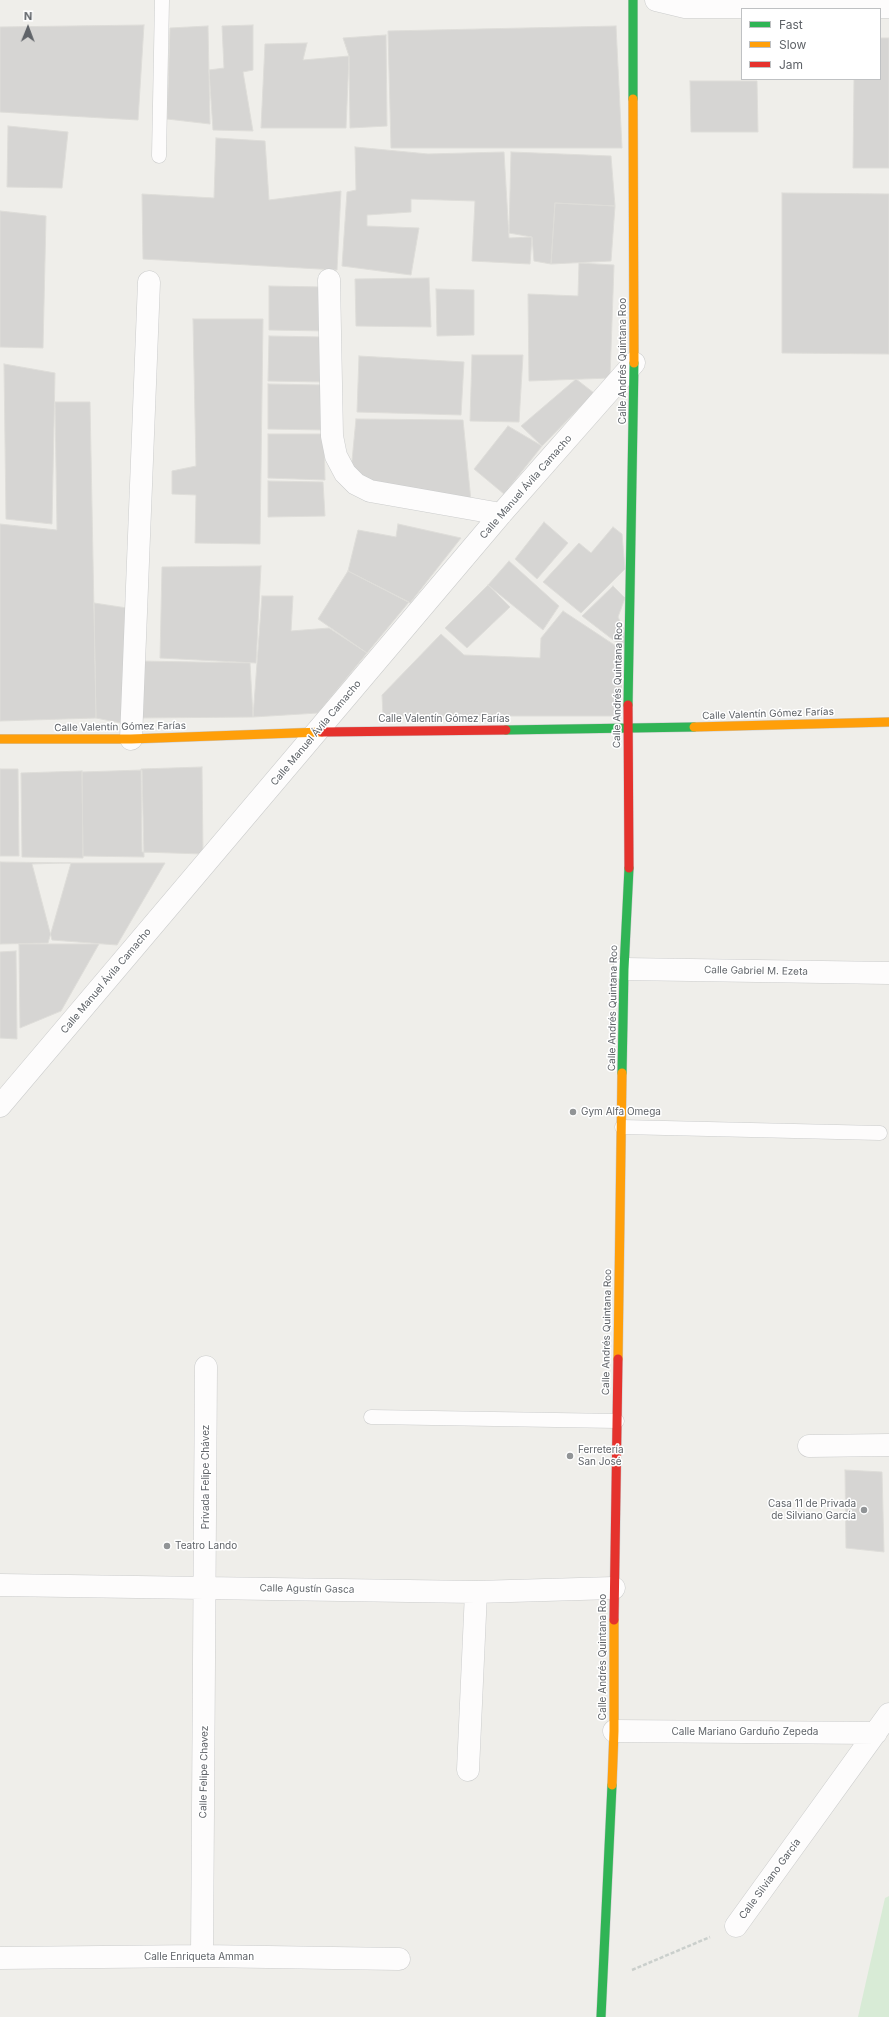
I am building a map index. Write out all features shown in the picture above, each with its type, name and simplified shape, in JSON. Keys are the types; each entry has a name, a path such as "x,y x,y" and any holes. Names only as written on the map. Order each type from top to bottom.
{"street":[{"name":"Calle Andrés Quintana Roo","path":"601,2017 614,1731 614,1588 624,969 629,861 628,729 634,363 633,0"},
{"path":"656,0 685,7 889,7"},
{"path":"329,280 332,436 336,456 344,473 356,484 370,491 502,514"},
{"path":"131,739 149,282"},
{"name":"Calle Manuel Ávila Camacho","path":"0,1106 502,514 634,363"},
{"name":"Calle Valentín Gómez Farías","path":"0,739 131,739 317,732 628,729 889,722"},
{"name":"Calle Gabriel M. Ezeta","path":"624,969 889,974"},
{"name":"Privada Felipe Chávez","path":"206,1367 206,1587"},
{"path":"809,1446 889,1445"},
{"name":"Calle Agustín Gasca","path":"0,1585 476,1592 614,1588"},
{"name":"Calle Felipe Chavez","path":"202,1956 206,1587"},
{"path":"468,1770 476,1592"},
{"name":"Calle Silviano García","path":"736,1926 889,1714"},
{"name":"Calle Mariano Garduño Zepeda","path":"614,1731 876,1733"},
{"name":"Calle Enriqueta Amman","path":"0,1958 202,1956 399,1959"}],"lane":[{"path":"159,156 162,0"},
{"path":"622,1127 880,1133"},
{"path":"371,1417 617,1421"}],"path":[{"name":"Calle Silviano García","path":"602,1982 736,1926"}],"green space":[{"path":"889,1896 889,2017 858,2017 885,1898"}],"building":[{"path":"144,25 138,120 0,112 0,27"},
{"path":"253,25 253,70 243,72 253,131 213,130 209,70 224,68 222,26"},
{"path":"208,26 210,124 167,119 170,28"},
{"path":"616,26 622,148 391,148 388,31"},
{"path":"386,35 387,126 350,128 349,56 343,38"},
{"path":"881,38 889,38 889,168 853,168 854,80 881,80"},
{"path":"307,43 303,60 349,56 346,128 261,128 265,44"},
{"path":"690,81 757,81 758,132 691,132"},
{"path":"8,126 68,132 62,188 7,187"},
{"path":"216,138 265,141 269,200 341,191 337,270 143,259 142,194 214,198"},
{"path":"355,147 428,154 504,152 509,238 532,237 530,264 472,261 475,201 411,199 411,212 367,215 367,226 419,228 411,275 342,266 347,192 356,190"},
{"path":"511,152 611,156 615,206 555,203 551,264 534,261 532,237 509,233"},
{"path":"782,193 889,194 889,354 782,353"},
{"path":"555,203 615,206 611,261 551,264"},
{"path":"0,211 46,216 43,348 0,347"},
{"path":"579,263 614,265 610,378 529,381 528,294 578,296"},
{"path":"429,278 431,327 356,326 355,279"},
{"path":"269,286 324,287 326,331 269,330"},
{"path":"436,289 474,290 474,335 437,336"},
{"path":"193,319 263,319 260,544 195,543 196,495 172,494 172,471 196,466"},
{"path":"269,336 324,337 326,382 268,381"},
{"path":"472,355 523,355 519,422 470,421"},
{"path":"359,356 464,362 461,415 357,412"},
{"path":"4,364 55,373 52,524 6,519"},
{"path":"576,379 594,393 542,446 521,426"},
{"path":"268,384 323,385 325,430 268,429"},
{"path":"55,402 90,402 96,718 0,721 0,524 57,530"},
{"path":"356,419 463,420 471,501 377,484 351,471"},
{"path":"508,426 542,446 504,494 474,469"},
{"path":"268,434 324,434 325,480 268,478"},
{"path":"268,481 323,482 325,516 268,517"},
{"path":"544,522 568,543 537,579 515,559"},
{"path":"398,524 461,538 410,603 348,571 358,530 396,537"},
{"path":"613,527 622,534 625,569 581,613 543,582 579,543 591,553"},
{"path":"509,561 559,606 543,630 488,585"},
{"path":"261,566 256,663 160,658 162,567"},
{"path":"348,571 409,602 367,653 318,619"},
{"path":"488,585 510,607 467,648 445,628"},
{"path":"613,586 625,598 618,617 627,636 625,649 582,616"},
{"path":"262,596 293,596 291,631 329,628 367,653 318,713 253,717"},
{"path":"94,603 127,608 121,723 96,718"},
{"path":"563,611 622,650 621,716 383,716 382,695 441,634 464,655 540,658 541,638"},
{"path":"139,661 250,663 253,717 137,718"},
{"path":"202,767 203,854 142,852 141,769"},
{"path":"0,769 18,769 19,856 0,856"},
{"path":"142,770 144,857 83,856 82,772"},
{"path":"82,771 83,858 22,857 21,773"},
{"path":"0,862 71,863 48,943 0,944"},
{"path":"165,863 117,945 52,940 32,864"},
{"path":"19,944 99,944 61,1011 20,1028"},
{"path":"16,951 17,1039 0,1038 0,952"},
{"name":"Casa 11 de Privada de Silviano García","path":"845,1470 882,1472 884,1552 846,1548"}],"traffic: fast":[{"path":"633,0 633,99"},
{"path":"628,705 634,363"},
{"path":"506,730 694,727"},
{"path":"622,1073 624,969 629,868"},
{"path":"601,2017 612,1785"}],"traffic: slow":[{"path":"633,99 634,363"},
{"path":"694,727 889,722"},
{"path":"0,739 131,739 322,732"},
{"path":"618,1359 622,1073"},
{"path":"612,1785 614,1731 614,1620"}],"traffic: jam":[{"path":"628,705 629,868"},
{"path":"322,732 506,730"},
{"path":"614,1620 618,1359"}],"place":[{"name":"Gym Alfa Omega","path":"573,1112"},
{"name":"Ferretería San José","path":"570,1456"},
{"name":"Casa 11 de Privada de Silviano García","path":"864,1510"},
{"name":"Teatro Lando","path":"167,1546"}]}
